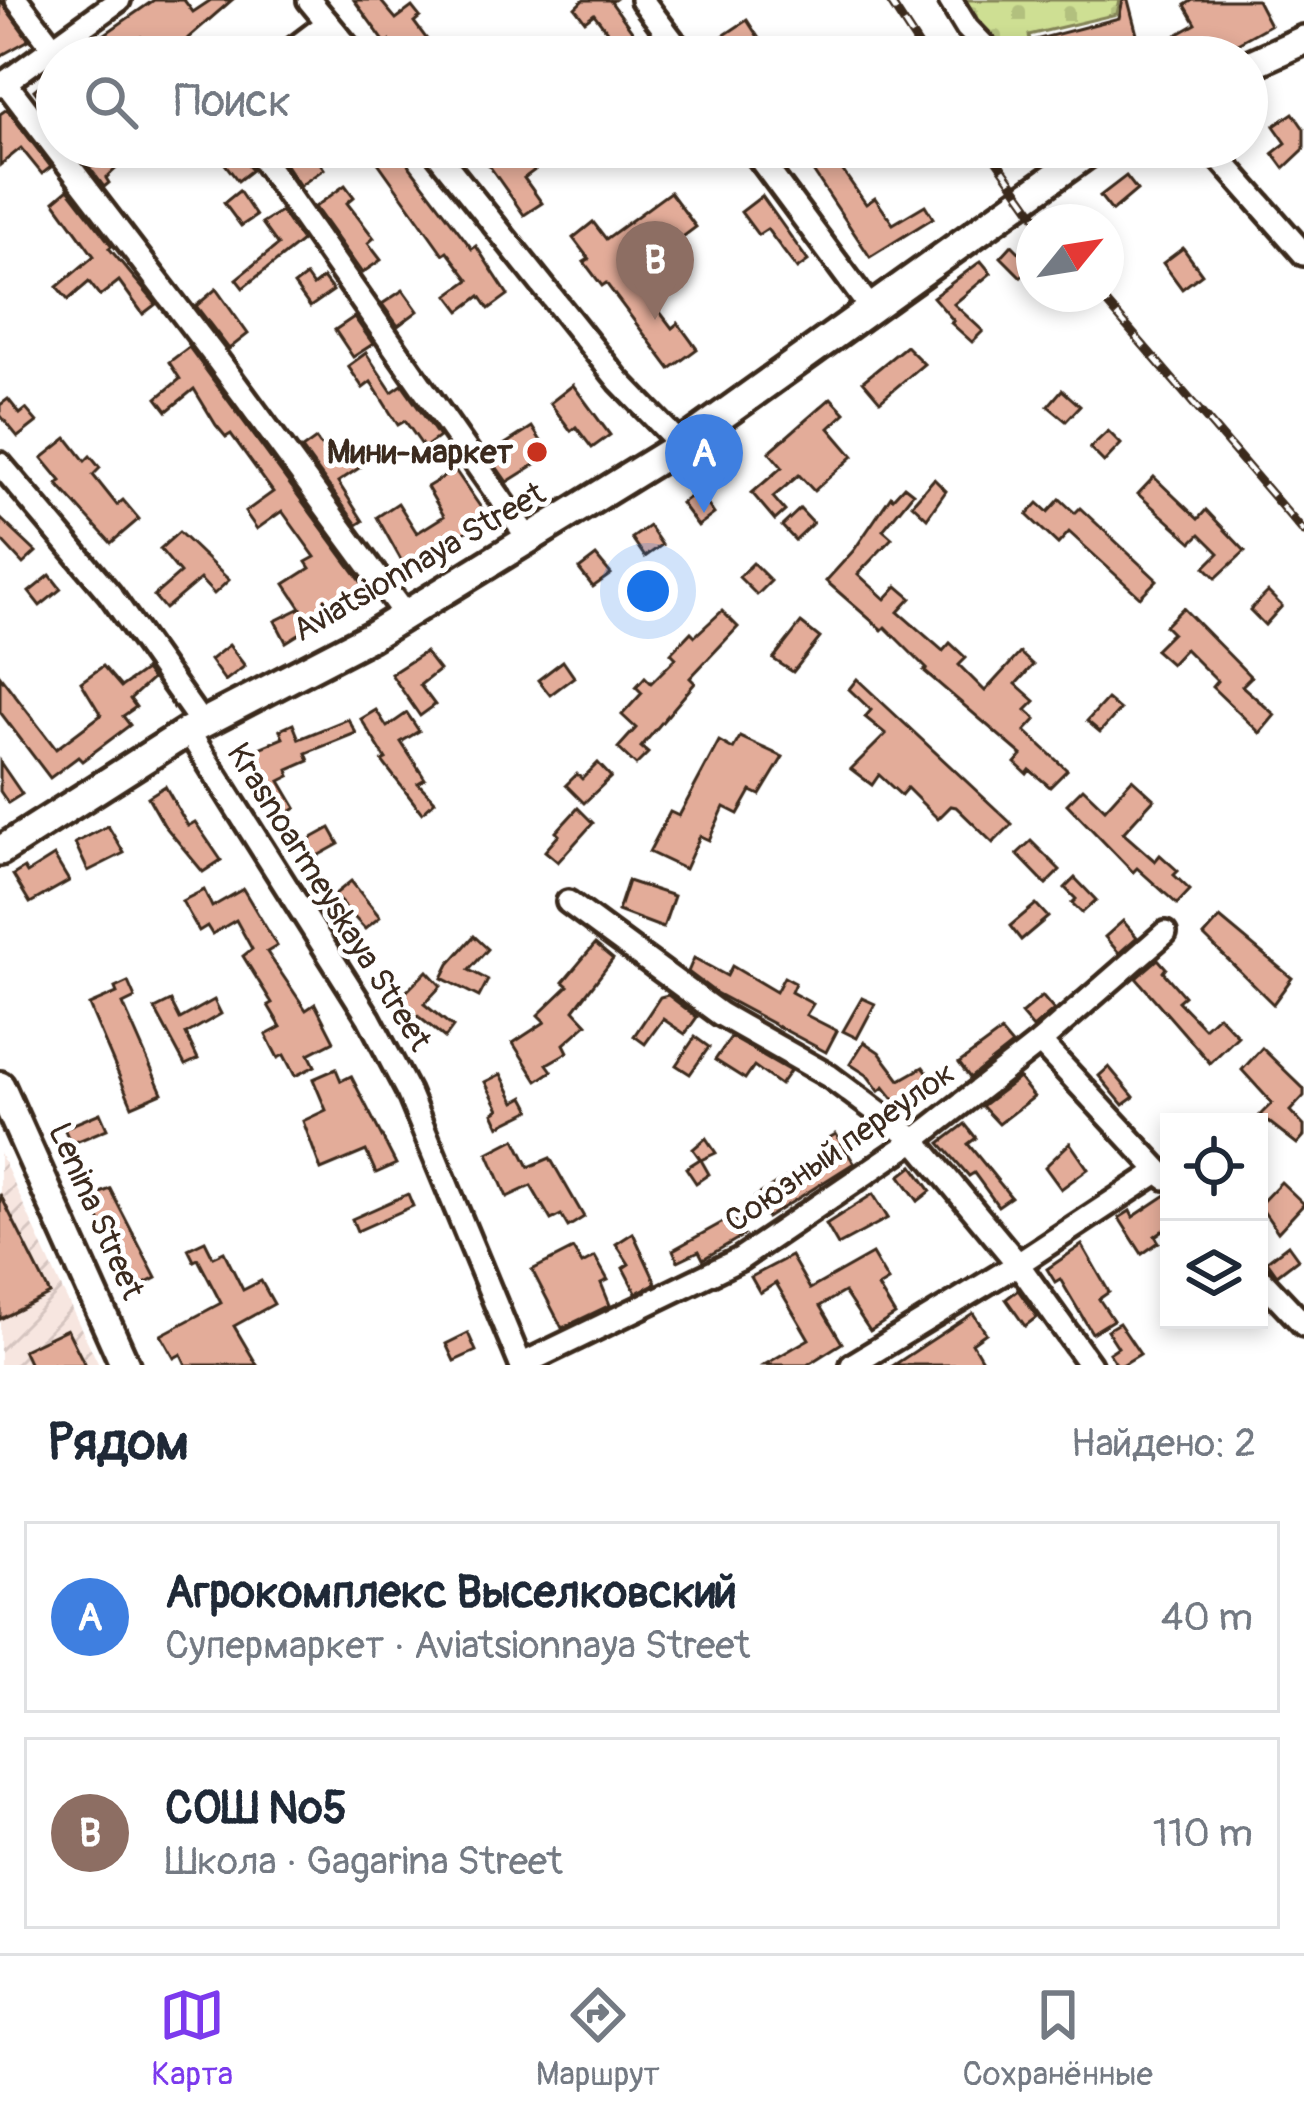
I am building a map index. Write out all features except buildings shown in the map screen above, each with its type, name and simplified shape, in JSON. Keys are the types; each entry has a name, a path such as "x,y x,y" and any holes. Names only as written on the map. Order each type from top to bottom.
{"main road":[{"path":"1268,56 1304,40"},
{"name":"Aviatsionnaya Street","path":"0,851 195,728 405,615 681,445 1067,168"},
{"name":"Lenina Street","path":"0,1086 125,1365"}],"street":[{"path":"17,0 45,36"},
{"path":"68,36 119,0"},
{"path":"309,0 339,36"},
{"path":"642,0 669,36"},
{"path":"950,0 975,36"},
{"path":"311,36 328,23"},
{"path":"36,60 3,84 36,126"},
{"path":"68,168 214,355 405,615"},
{"path":"269,168 530,541"},
{"path":"449,168 619,381 681,445"},
{"path":"767,168 872,309"},
{"path":"1228,168 1304,254"},
{"name":"Krasnoarmeyskaya Street","path":"0,464 110,594 369,1018 408,1091 521,1365"},
{"path":"568,902 720,1014 829,1076 915,1140 1018,1264 1090,1365"},
{"name":"Союзный переулок","path":"521,1365 740,1258 915,1140 1040,1042 1165,933"},
{"path":"1040,1042 1160,1172"},
{"path":"851,1365 1160,1178"},
{"path":"1268,1286 1304,1324"}],"shaded area":[{"path":"0,1153 60,1285 99,1365 0,1365"}],"green space":[{"path":"964,0 1120,0 1117,14 1029,36 991,36"}],"railway":[{"path":"889,0 912,36"},
{"path":"1002,168 1027,204"},
{"path":"1115,312 1304,532"}],"place":[{"name":"СОШ №5","path":"655,320"},
{"name":"Мини-маркет","path":"537,452"},
{"name":"Агрокомплекс Выселковский","path":"704,513"}]}
